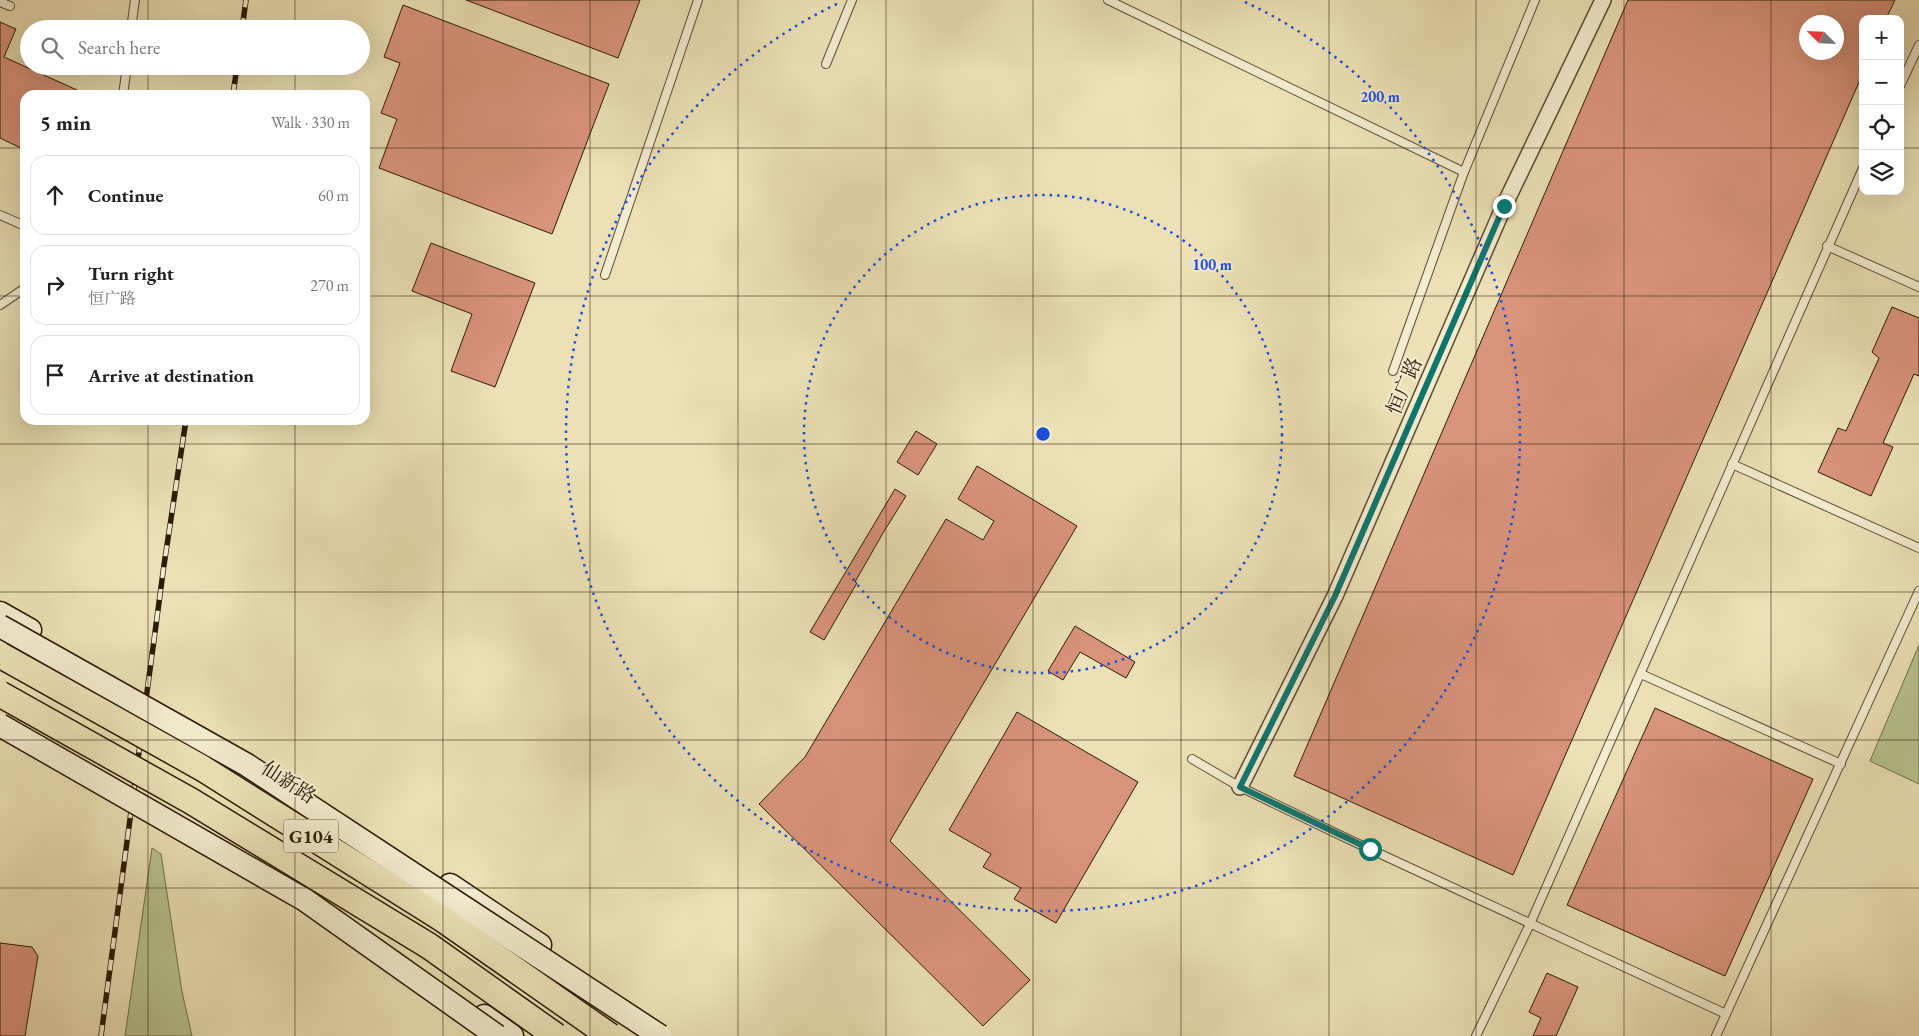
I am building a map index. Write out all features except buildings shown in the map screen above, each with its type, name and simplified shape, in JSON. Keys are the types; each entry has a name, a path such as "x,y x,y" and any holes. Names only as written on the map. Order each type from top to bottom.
{"main road":[{"name":"仙新路","path":"0,614 226,742 507,922 667,1036"},
{"name":"仙新路","path":"0,626 247,765 660,1036"},
{"name":"仙新路","path":"0,655 202,768 444,920 610,1036"},
{"path":"0,694 192,801 429,946 556,1036"},
{"path":"0,714 227,843 319,900 512,1036"},
{"path":"0,725 305,900 497,1036"}],"street":[{"name":"恒广路","path":"1240,787 1335,596 1504,206 1603,0"}],"lane":[{"path":"132,20 135,0"},
{"path":"605,275 698,0"},
{"path":"826,64 852,0"},
{"path":"1108,0 1464,172"},
{"path":"1393,372 1464,172 1535,0"},
{"path":"0,2 10,6"},
{"path":"1904,77 1919,45"},
{"path":"124,90 126,75"},
{"path":"1476,1036 1530,924 1859,177"},
{"path":"0,216 20,224"},
{"path":"1827,246 1919,287"},
{"path":"0,305 20,291"},
{"path":"1732,464 1919,548"},
{"path":"1716,1036 1919,591"},
{"path":"1641,674 1841,764"},
{"path":"1192,759 1240,787 1726,1014"}],"green space":[{"path":"1919,645 1919,784 1870,761"},
{"path":"152,848 161,854 182,992 192,1036 125,1036"}],"railway":[{"path":"243,20 246,0"},
{"path":"234,90 236,75"},
{"path":"101,1036 164,565 185,425"}],"route":[{"path":"1370,849 1240,787 1335,596 1504,206"}]}
